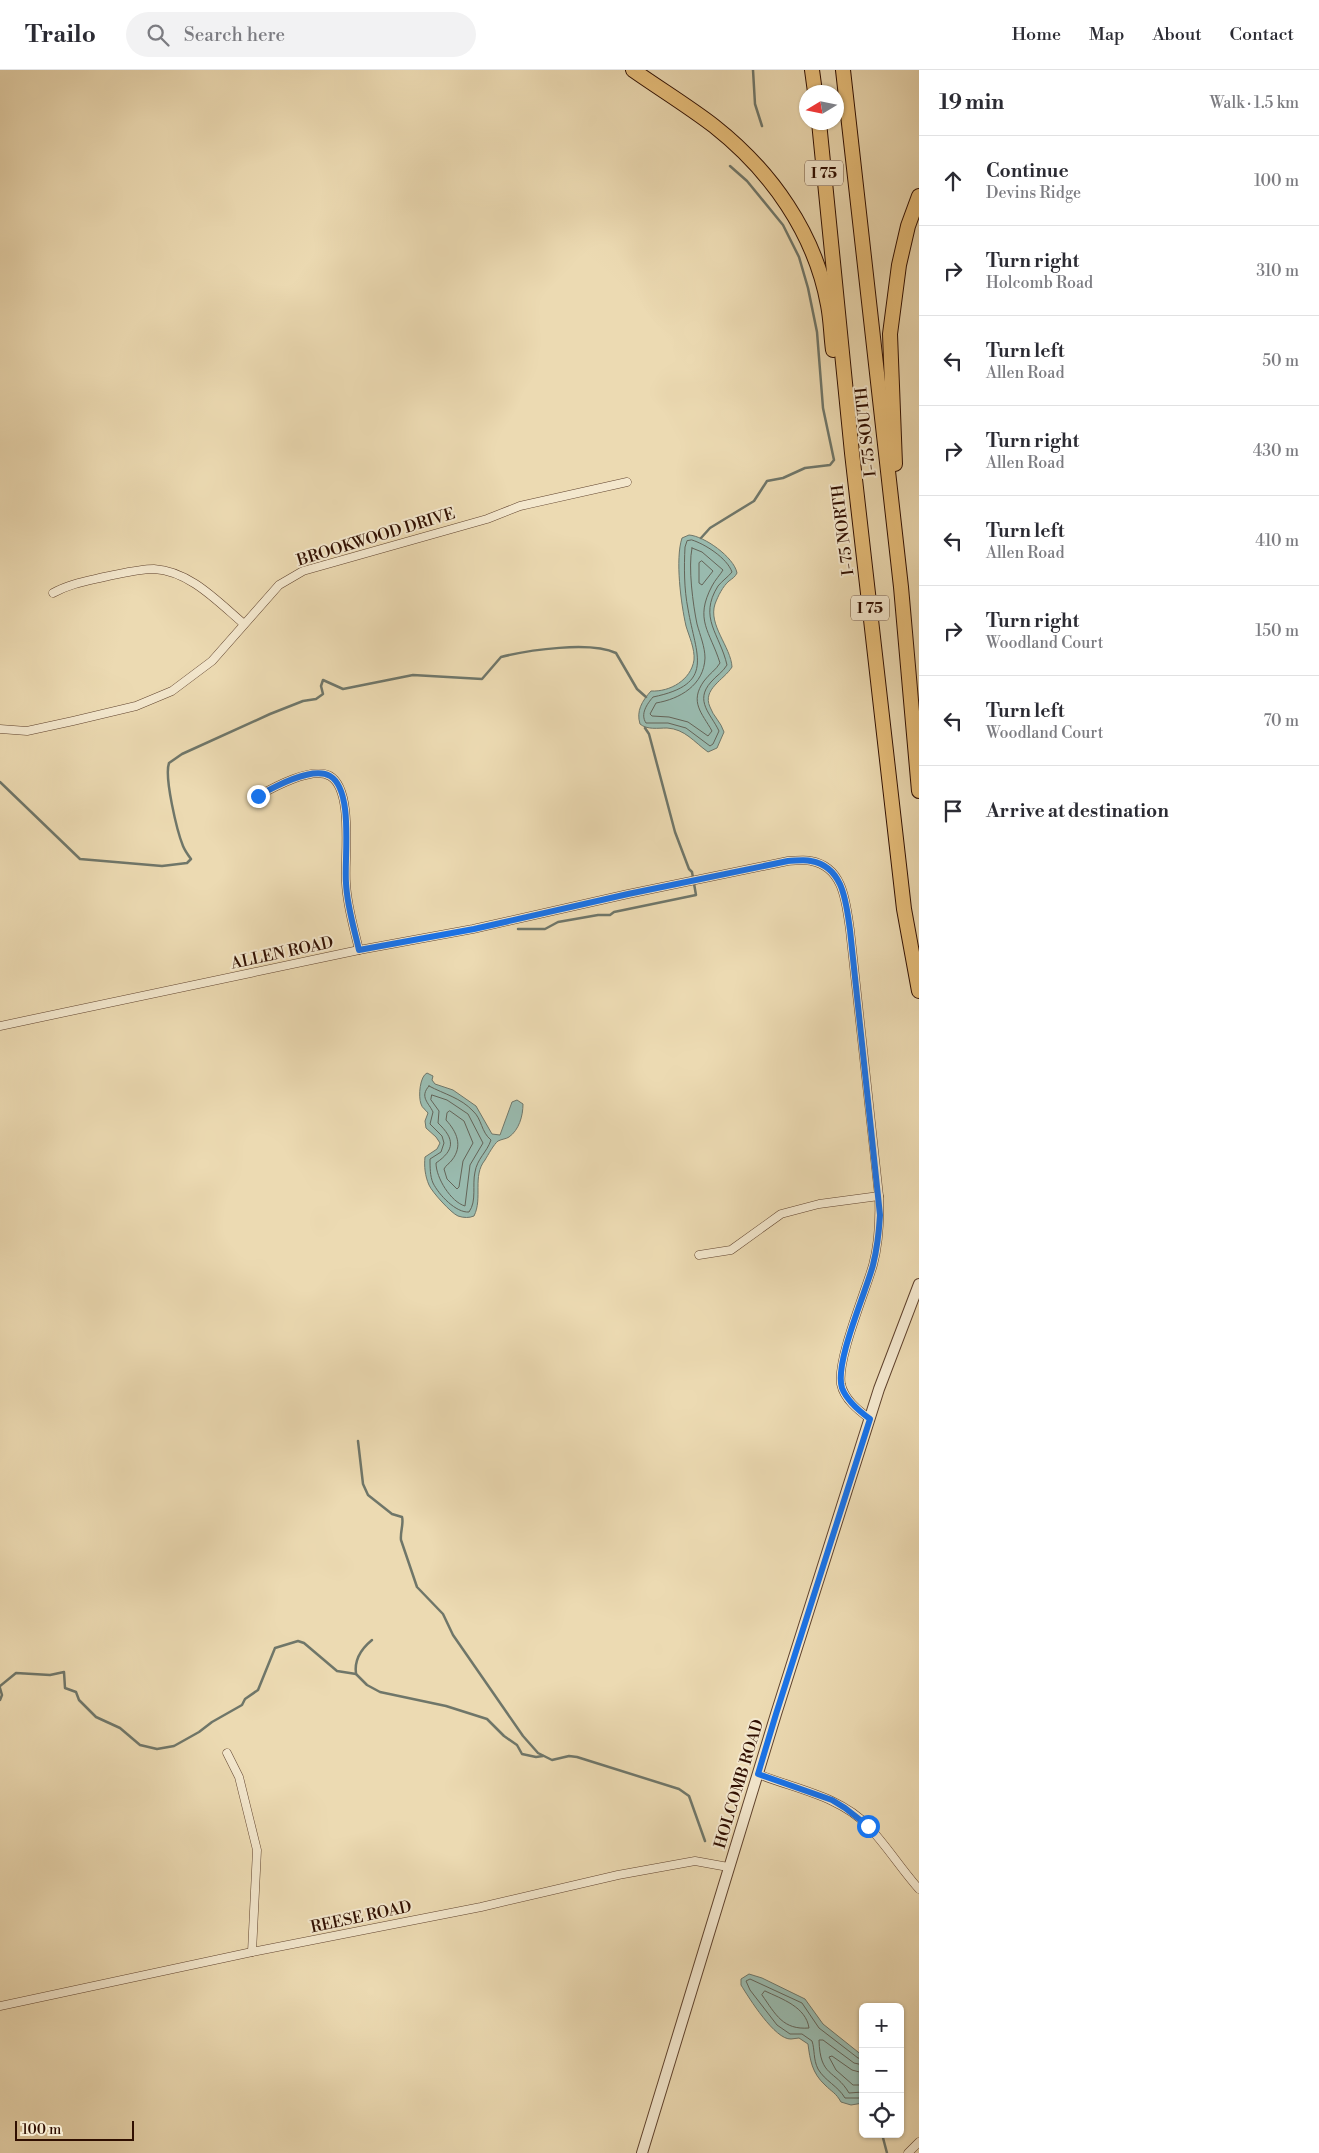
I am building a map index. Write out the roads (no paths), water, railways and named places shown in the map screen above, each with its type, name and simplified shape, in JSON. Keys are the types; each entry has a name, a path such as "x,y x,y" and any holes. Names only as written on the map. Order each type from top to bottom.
{"highway":[{"path":"632,70 714,125 742,149 762,170 790,209 816,262 826,297 841,413 852,453"},
{"path":"812,70 814,85"},
{"name":"I-75 SOUTH","path":"843,70 900,587 919,791"},
{"name":"I-75 NORTH","path":"820,130 852,453 904,909 919,991"},
{"path":"900,587 890,334 899,265 908,226 919,196"}],"street":[{"name":"BROOKWOOD DRIVE","path":"0,729 27,731 108,714 154,700 178,687 212,661 279,585 303,571 487,519 520,506 627,482"},
{"path":"53,593 76,583 132,571 154,570 185,578 210,595 244,624"},
{"path":"258,796 282,783 310,774 325,774 335,780 340,788 346,819 346,884 359,950"},
{"name":"ALLEN ROAD","path":"0,1026 359,950 474,929 628,894 788,861 810,860 825,865 836,875 844,895 850,930 879,1196 878,1239 873,1264 840,1375 846,1395 870,1419"},
{"path":"698,1255 731,1250 781,1214 819,1204 879,1196"},
{"name":"HOLCOMB ROAD","path":"642,2153 728,1867 879,1389 919,1284"},
{"path":"227,1753 239,1777 257,1850 252,1952"},
{"path":"758,1774 832,1800 845,1808 868,1826 916,1879 919,1889"},
{"name":"REESE ROAD","path":"0,2006 252,1952 463,1910 618,1875 695,1861 728,1867"},
{"path":"908,2153 919,2142"}],"water":[{"path":"689,535 702,539 718,548 730,560 737,573 721,591 715,604 714,612 717,628 731,659 732,667 715,685 709,695 710,707 724,732 717,748 708,752 679,731 667,728 646,727 640,724 639,719 641,706 651,691 672,687 684,679 689,673 694,660 694,651 684,617 679,569 682,538"},
{"path":"427,1073 433,1076 432,1080 435,1084 453,1090 476,1106 492,1134 500,1135 512,1102 517,1100 523,1104 518,1127 509,1137 496,1142 481,1166 478,1180 477,1209 472,1217 466,1218 455,1214 438,1197 428,1182 425,1171 425,1157 437,1149 440,1143 426,1128 425,1121 428,1113 422,1107 420,1100 421,1082"},
{"path":"749,1974 762,1978 805,1999 823,2024 859,2053 859,2104 851,2105 841,2102 814,2071 808,2044 799,2038 785,2038 770,2026 741,1985 741,1979"}],"waterway":[{"path":"753,70 755,104 762,126"},
{"path":"701,538 710,528 754,501 767,481 783,478 805,468 830,465 834,460 823,408 817,332 808,288 799,257 783,225 747,181 730,166"},
{"path":"0,782 80,859 162,866 187,863 191,859 183,846 175,817 168,780 169,763 182,754 270,714 303,701 316,699 323,694 321,686 323,680 343,689 413,675 482,679 501,657 543,649 576,647 605,649 616,653 637,689 646,697"},
{"path":"518,929 545,929 558,922 598,915 610,915 614,912 696,895 692,872 689,869 675,832 649,734 645,728"},
{"path":"358,1441 363,1484 368,1495 392,1514 402,1517 401,1540 417,1587 443,1614 453,1635 523,1736 538,1753 552,1760 569,1756 577,1757 679,1789 689,1796 705,1841"},
{"path":"356,1674 356,1664 359,1655 372,1640"},
{"path":"0,1686 16,1673 50,1675 64,1672 65,1688 76,1692 79,1700 96,1717 120,1728 140,1745 157,1749 174,1746 242,1705 245,1699 258,1690 275,1648 298,1641 304,1643 337,1671 356,1674 367,1685 380,1692 446,1706 487,1719 504,1736 517,1745 522,1754 536,1757 543,1756"},
{"path":"0,1688 2,1695 0,1700"},
{"path":"883,2138 887,2153"}]}
